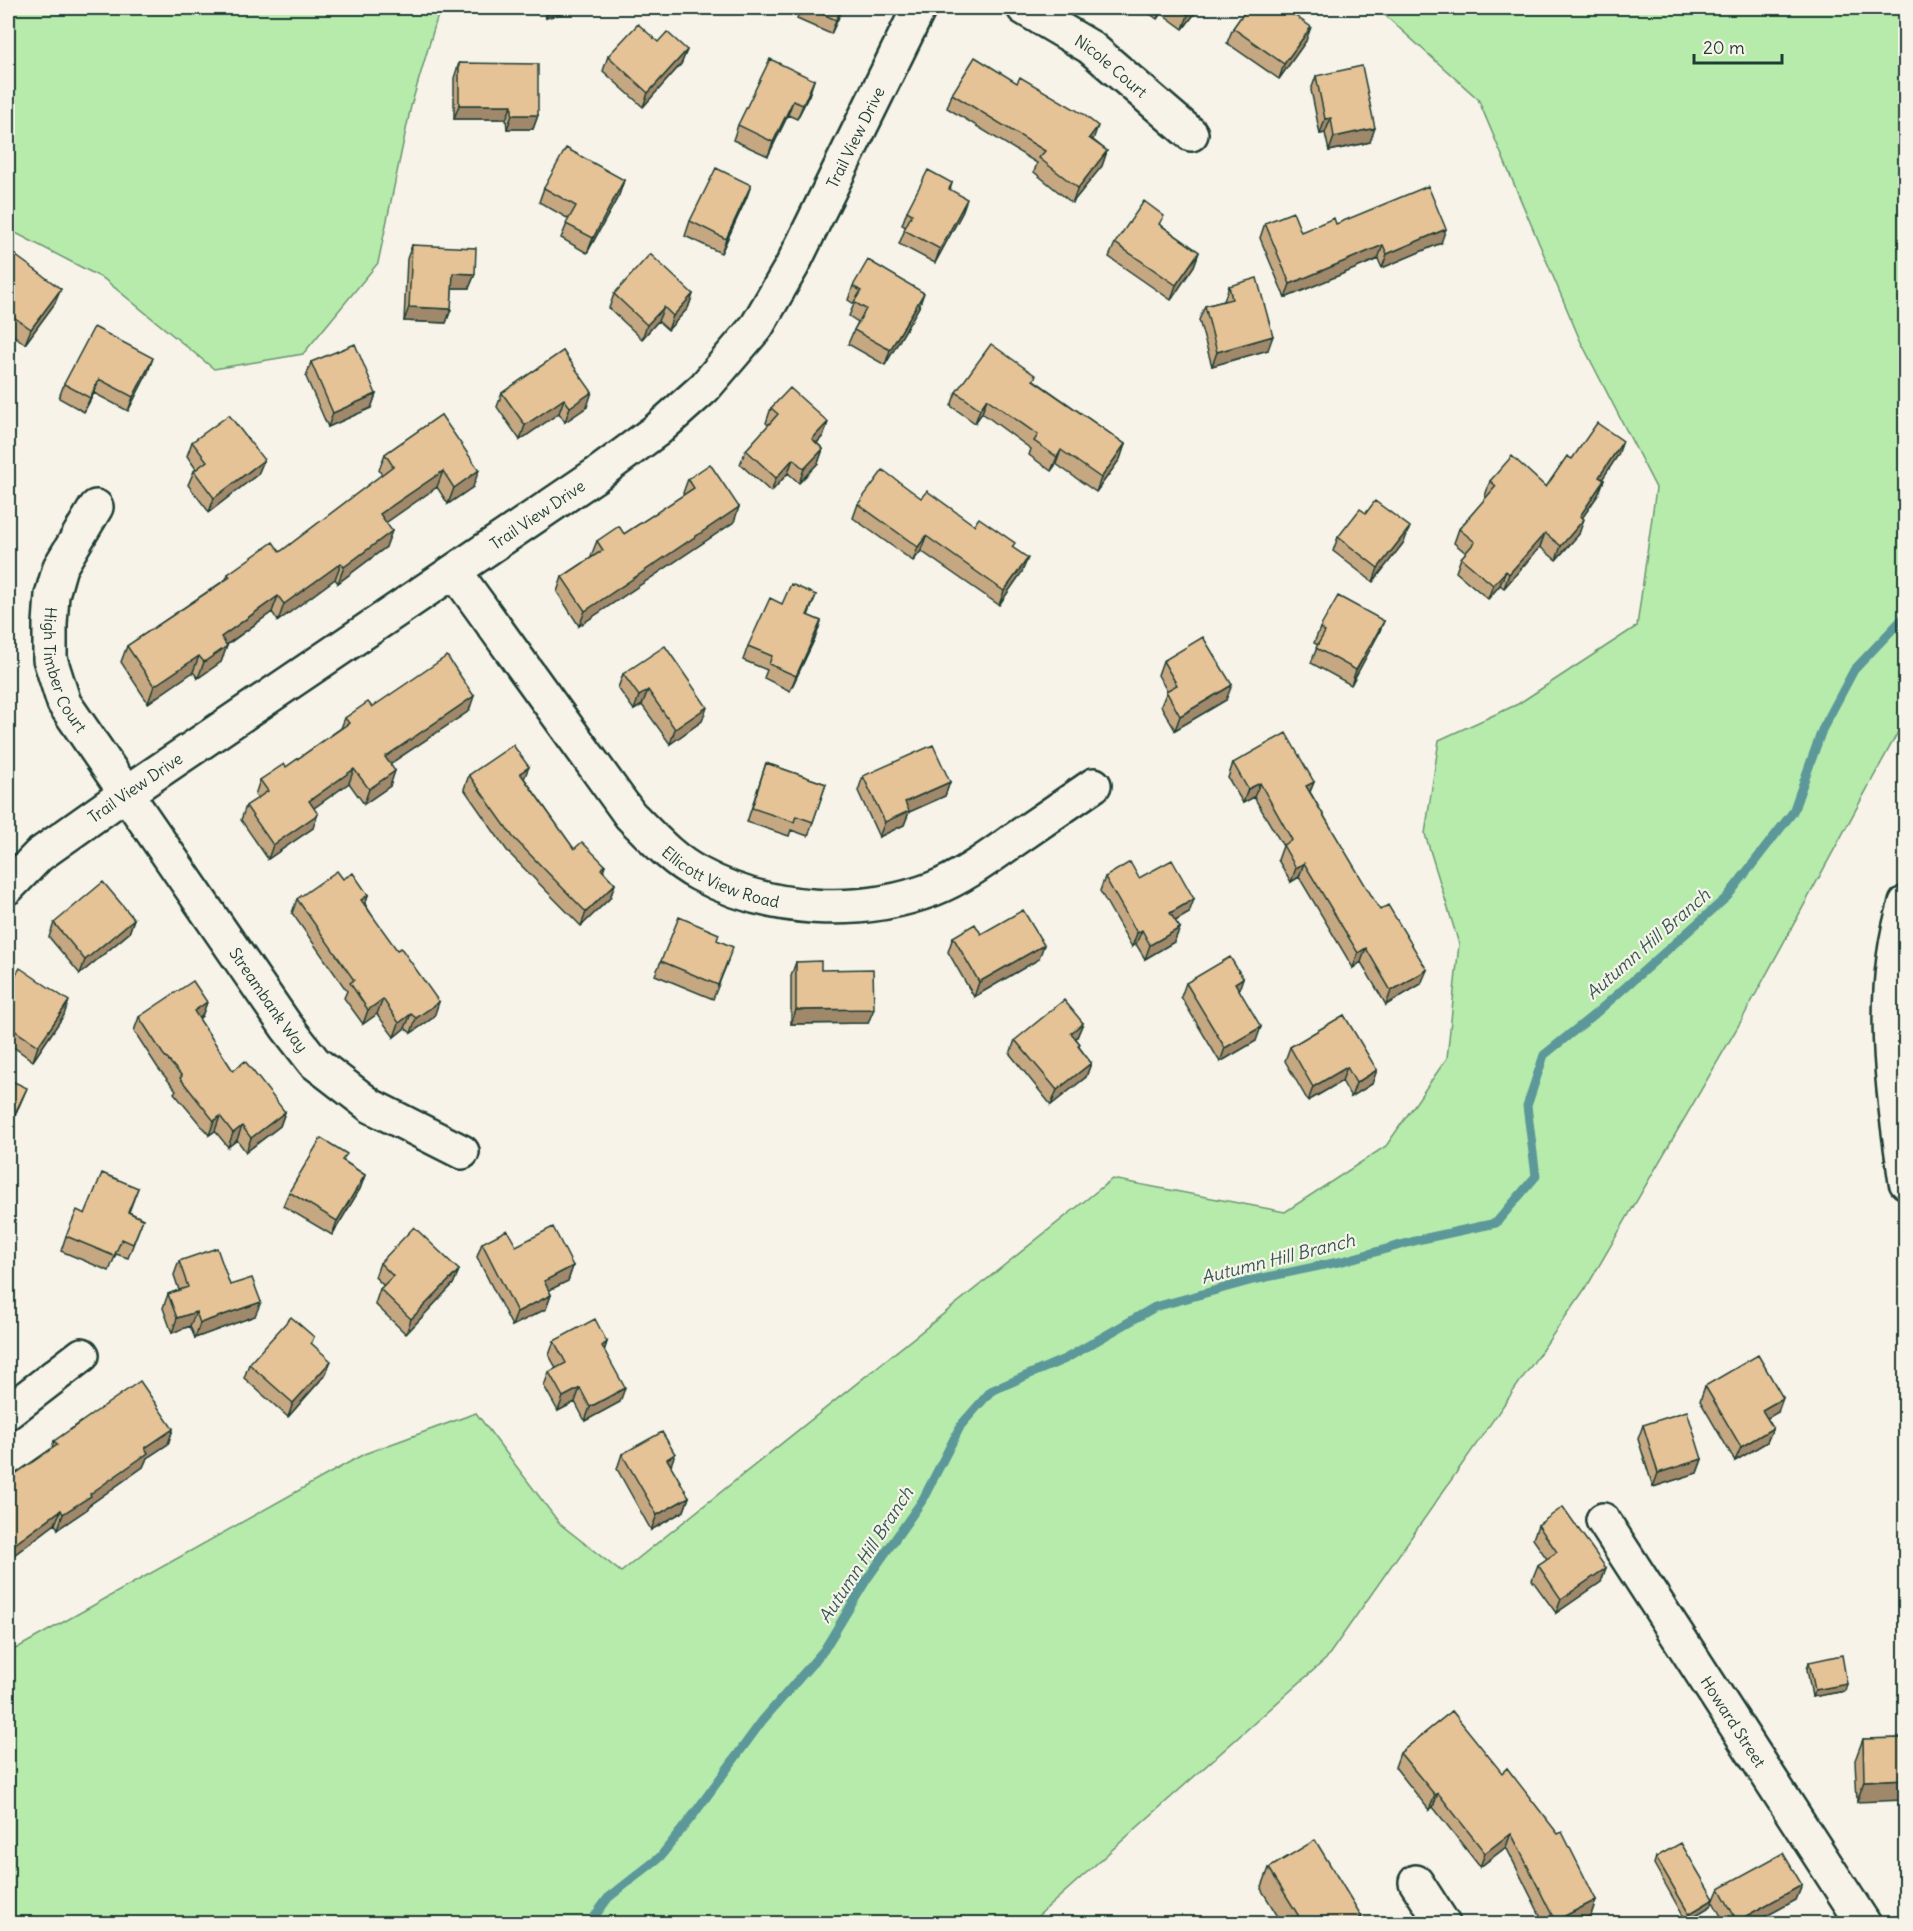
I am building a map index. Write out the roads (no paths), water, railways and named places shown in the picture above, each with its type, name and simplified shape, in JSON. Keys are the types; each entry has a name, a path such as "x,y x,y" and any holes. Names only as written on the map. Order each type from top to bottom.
{"street":[{"name":"Trail View Drive","path":"8,887 39,855 125,794 596,476 657,430 704,388 757,326 792,266 919,8"},
{"name":"Nicole Court","path":"1024,8 1090,46 1191,134"},
{"name":"High Timber Court","path":"96,507 60,567 51,605 50,659 64,703 125,794"},
{"name":"Ellicott View Road","path":"455,572 630,815 662,847 698,874 739,892 789,904 838,908 887,903 924,892 971,870 1094,785"},
{"name":"Streambank Way","path":"125,794 286,1026 314,1062 371,1106 462,1152"},
{"path":"1905,903 1892,982 1891,1042 1902,1117 1905,1182"},
{"path":"8,1412 82,1355"},
{"name":"Howard Street","path":"1603,1520 1864,1923"},
{"path":"1416,1882 1443,1923"}],"waterway":[{"name":"Autumn Hill Branch","path":"589,1924 608,1898 660,1857 762,1721 824,1650 867,1579 922,1501 961,1425 991,1391 1065,1359 1155,1307 1253,1280 1343,1261 1422,1239 1496,1223 1536,1176 1527,1106 1544,1055 1595,1014 1727,897 1793,812 1822,730 1854,670 1906,615"}]}
